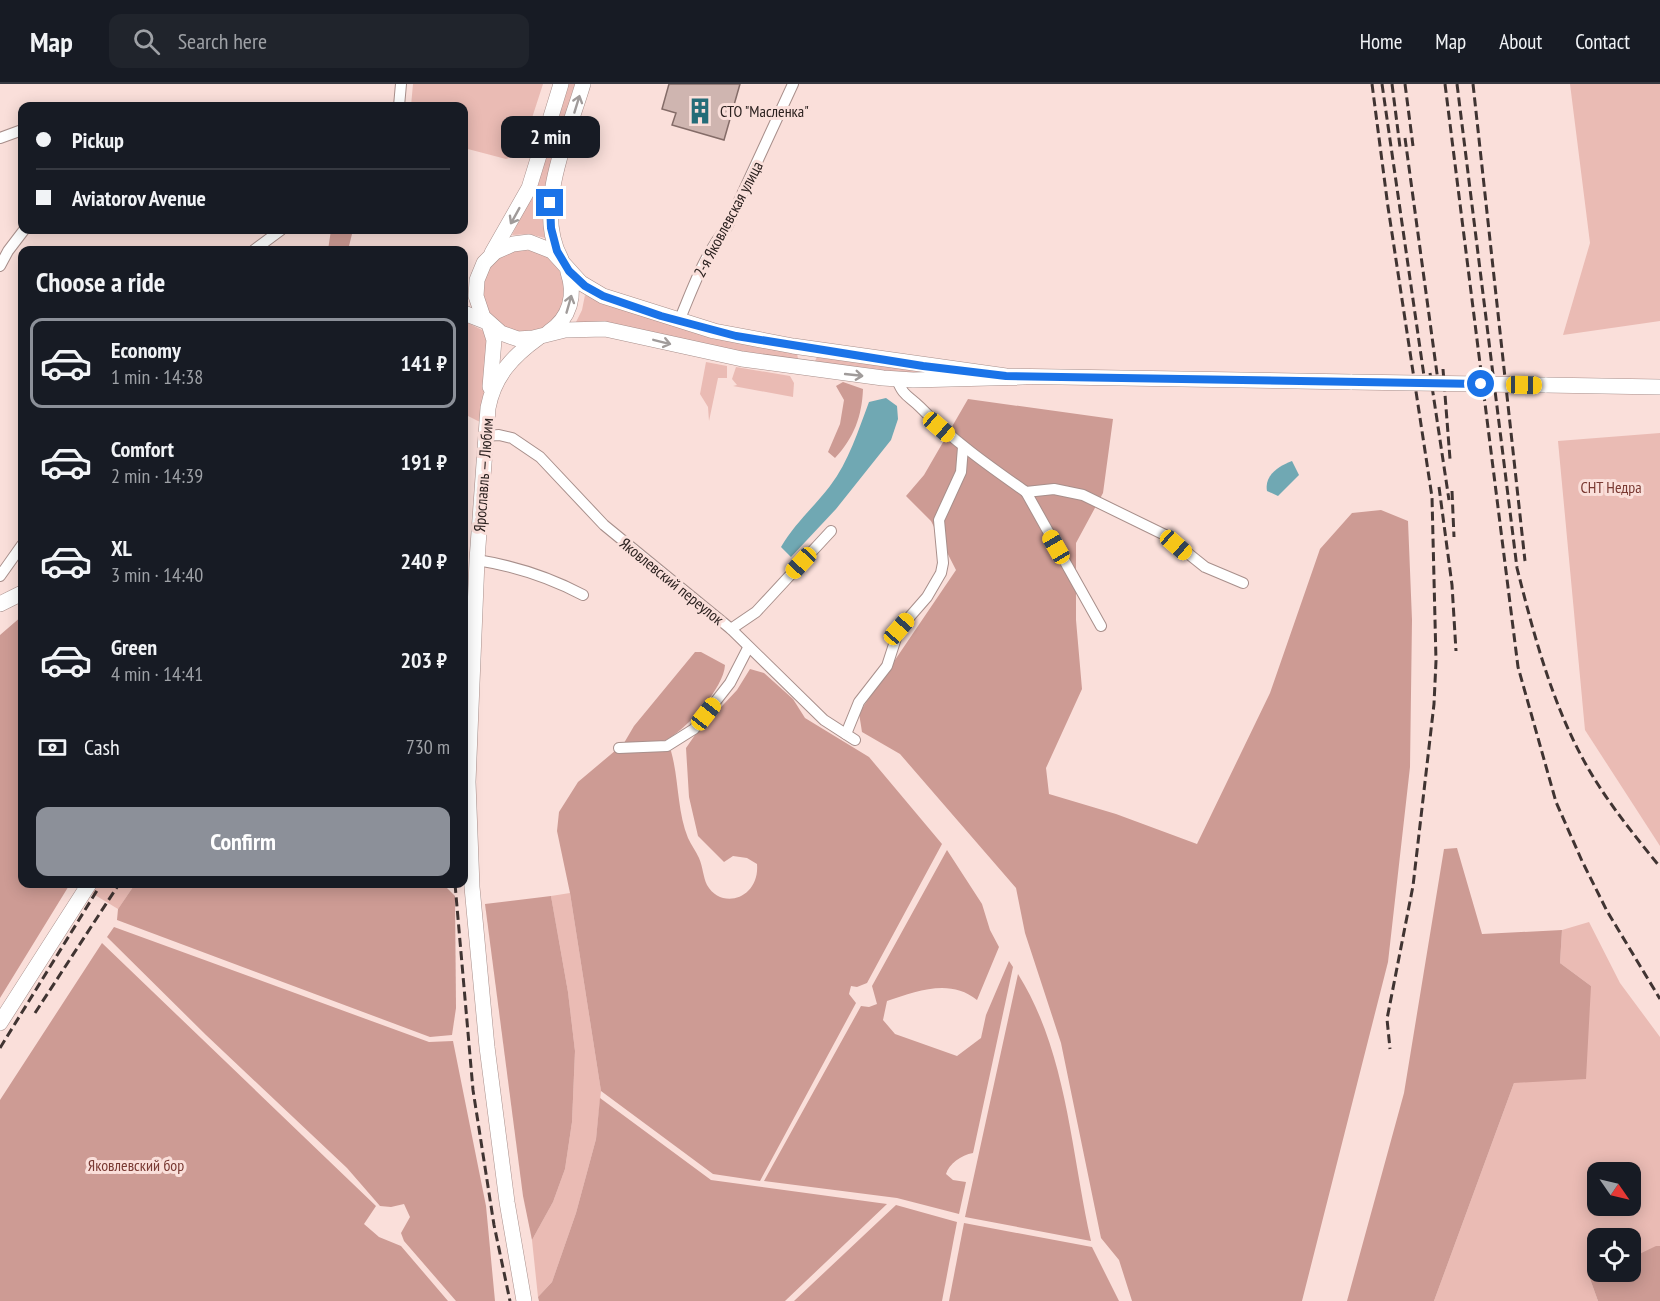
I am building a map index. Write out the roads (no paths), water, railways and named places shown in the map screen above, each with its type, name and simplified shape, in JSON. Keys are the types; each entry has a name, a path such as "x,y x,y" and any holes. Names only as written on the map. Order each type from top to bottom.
{"main road":[{"path":"468,283 486,261 513,220 529,188 561,84"},
{"path":"543,335 560,323 570,306 572,288 552,237 550,203 583,84"},
{"path":"488,408 494,339 480,311 476,296 477,280 486,261 504,247 529,243 545,247 580,282 597,293 679,321 736,336 825,352 967,372 1023,376"},
{"path":"468,315 488,323 501,333 518,339 575,329 605,329 771,364 897,380 1023,376 1660,387"},
{"name":"Ярославль — Любим","path":"524,1301 507,1202 487,1047 472,887 468,782 477,560 488,408 492,389 505,368 543,335"},
{"path":"0,604 18,595"},
{"path":"0,1023 86,888"}],"street":[{"path":"399,102 401,84"},
{"name":"2-я Яковлевская улица","path":"679,321 703,263 714,243 727,227 793,84"},
{"path":"0,138 18,131"},
{"path":"0,266 21,234"},
{"path":"259,246 276,234"},
{"path":"897,380 903,395 914,401 963,447 1026,492 1101,626"},
{"name":"Яковлевский переулок","path":"485,436 499,435 512,438 540,458 604,525 730,629 824,720 850,737 859,702 887,666 899,629 927,597 941,573 939,520 961,472 963,447"},
{"path":"1026,492 1054,489 1083,495 1165,535 1205,567 1242,583"},
{"path":"730,629 756,612 831,531"},
{"path":"0,576 18,551"},
{"path":"477,560 544,576 583,596"},
{"path":"619,748 667,746 694,729 730,683 748,648"}],"water":[{"path":"886,398 897,406 898,419 891,440 836,509 791,557 781,547 792,530 837,476 852,446 869,402"},
{"path":"1292,461 1299,475 1278,496 1267,491 1270,476 1278,468"}],"railway":[{"path":"1372,84 1388,207 1432,497 1436,661 1434,704 1413,886 1387,1019 1390,1049"},
{"path":"1382,84 1425,383"},
{"path":"1392,84 1400,147"},
{"path":"1405,84 1413,146"},
{"path":"1445,84 1518,667 1556,802 1607,911 1660,999"},
{"path":"1457,84 1517,568 1524,596 1559,708 1584,761 1628,827 1660,867"},
{"path":"1473,84 1525,561"},
{"path":"1405,138 1438,381"},
{"path":"1443,369 1450,459"},
{"path":"1430,373 1449,500"},
{"path":"1439,487 1452,585 1456,651"},
{"path":"1452,491 1454,537"},
{"path":"0,1048 99,888"},
{"path":"35,1013 116,888"},
{"path":"455,888 473,1090 494,1225 510,1301"}],"place":[{"name":"СТО \"Масленка\"","path":"700,111"}],"park label":[{"name":"СНТ Недра","path":"1611,487"},
{"name":"Яковлевский бор","path":"136,1165"}]}
